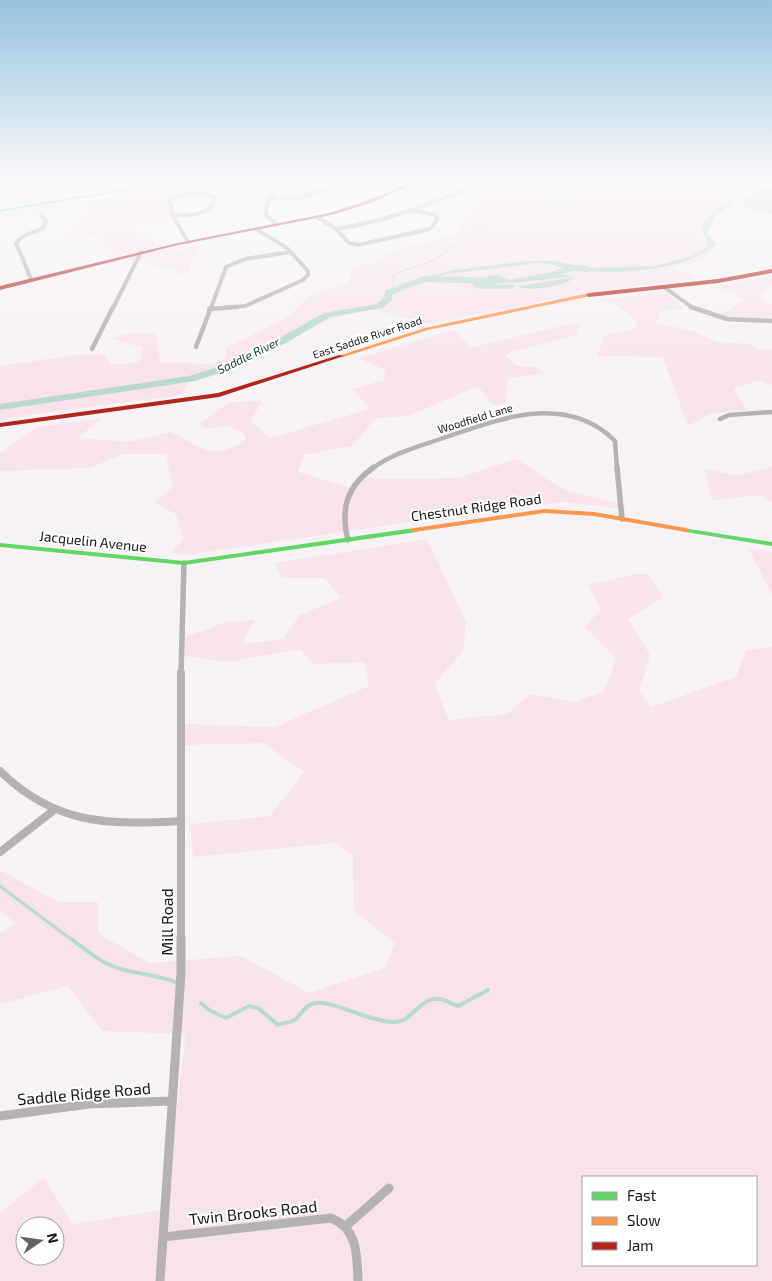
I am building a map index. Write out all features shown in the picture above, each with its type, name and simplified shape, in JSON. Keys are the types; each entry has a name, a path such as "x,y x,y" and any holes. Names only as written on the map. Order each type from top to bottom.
{"main road":[{"path":"0,288 30,279 184,243"},
{"name":"East Saddle River Road","path":"0,425 219,395 427,329 578,297 718,282 772,271"},
{"name":"Chestnut Ridge Road","path":"184,563 529,512 578,512 772,544"},
{"name":"Jacquelin Avenue","path":"0,545 127,559 184,563"}],"street":[{"path":"16,243 30,279"},
{"path":"209,310 245,306 308,276 308,271 291,252 277,243"},
{"path":"351,243 365,245 374,243"},
{"path":"92,349 141,252"},
{"path":"196,348 226,267 245,259 291,252"},
{"path":"664,287 684,304 704,314 732,320 772,321"},
{"name":"Woodfield Lane","path":"348,540 343,516 345,504 352,487 371,468 404,451 502,419 534,413 552,412 581,418 596,424 615,441 622,519"},
{"path":"720,419 729,416 772,412"},
{"name":"Mill Road","path":"160,1281 181,973 181,635 184,563"},
{"path":"0,770 26,796 54,810 110,823 181,821"},
{"path":"0,852 54,810"},
{"name":"Saddle Ridge Road","path":"0,1116 89,1104 172,1101"},
{"path":"358,1281 355,1242 346,1225 389,1188"},
{"name":"Twin Brooks Road","path":"163,1237 331,1218 346,1225"}],"shaded area":[{"path":"105,243 156,243 171,249 180,250 197,245 200,251 189,263 190,271 179,275 174,269 119,259"},
{"path":"425,243 707,243 709,246 715,247 705,259 671,269 693,275 697,279 593,291 427,324 373,309 333,318 220,374 188,382 181,395 0,419 0,366 74,355 104,355 111,365 139,362 143,348 109,338 134,333 156,333 160,362 211,364 226,359 226,348 290,316 309,295 348,283 354,265 374,263 388,256 385,253"},
{"path":"707,243 715,243 717,245 684,261 648,270 611,272 574,270 541,263 460,272 419,280 395,292 388,303 382,306 375,305 385,299 388,292 414,280 455,270 527,261 553,261 589,268 656,266 694,255 708,246"},
{"path":"545,273 575,276 520,282 477,284 515,285 512,289 479,289 472,285 478,280 492,275 499,275 509,280"},
{"path":"576,277 565,283 547,287 529,289 518,286"},
{"path":"772,277 772,286 766,288 758,298 772,305 772,320 718,316 744,301 734,293 713,287"},
{"path":"665,292 683,308 661,311 656,323 693,331 717,342 751,344 758,349 772,349 772,385 760,381 733,388 747,410 709,414 688,426 663,357 597,356 605,335 634,329 638,324 619,306 600,300"},
{"path":"578,322 580,326 577,335 504,354 516,366 535,367 544,373 508,378 505,405 493,405 478,386 408,416 376,418 352,446 304,455 298,472 355,489 368,477 383,479 459,478 517,459 562,489 625,505 625,509 564,502 511,507 186,555 172,553 183,538 176,514 153,502 173,488 166,454 123,454 90,468 0,471 0,453 37,427 103,418 77,438 128,442 171,432 200,448 216,452 225,450 246,439 243,432 227,426 205,429 201,423 229,402 262,401 251,421 270,438 370,409 352,389 384,380 385,370 359,358 453,330 472,347"},
{"path":"772,467 772,502 761,495 712,500 704,468 735,476"},
{"path":"427,539 466,622 463,651 435,683 448,720 507,714 530,694 574,702 604,692 616,659 585,627 601,609 588,585 636,574 649,574 663,598 628,619 650,655 639,691 651,707 736,677 746,650 772,647 772,1281 0,1281 0,1213 44,1177 72,1224 164,1210 186,1034 102,1031 68,986 0,1004 0,933 16,923 0,912 0,870 58,902 98,902 98,933 149,963 241,956 309,993 385,968 395,943 354,911 353,856 335,843 193,857 190,824 270,816 304,772 263,743 183,745 183,724 275,727 369,686 365,662 313,664 300,649 229,662 183,656 183,638 226,622 255,620 242,644 283,639 300,615 341,598 325,578 282,578 275,563"},
{"path":"748,548 772,552 772,594"}],"waterway":[{"path":"393,291 394,274 435,260 458,243"},
{"name":"Saddle River","path":"541,278 561,273 570,268 588,269"},
{"name":"Saddle River","path":"0,407 191,379 225,368 282,341 327,315 380,306 387,300 389,292 424,279 495,281"},
{"path":"0,886 72,940"},
{"path":"70,938 94,956 114,967 175,982"},
{"path":"201,1003 209,1010 226,1018 249,1006 258,1008 278,1025 296,1019 307,1007 316,1003 324,1003 374,1019 394,1022 406,1018 427,1001 440,999 458,1006 488,990"}],"traffic: fast":[{"path":"0,545 184,563 414,530"},
{"path":"686,530 772,544"}],"traffic: slow":[{"path":"341,356 427,329 589,295"},
{"path":"414,530 545,511 594,514 686,530"}],"traffic: jam":[{"path":"0,288 184,243"},
{"path":"589,295 718,281 772,271"},
{"path":"0,425 219,395 341,356"}]}
